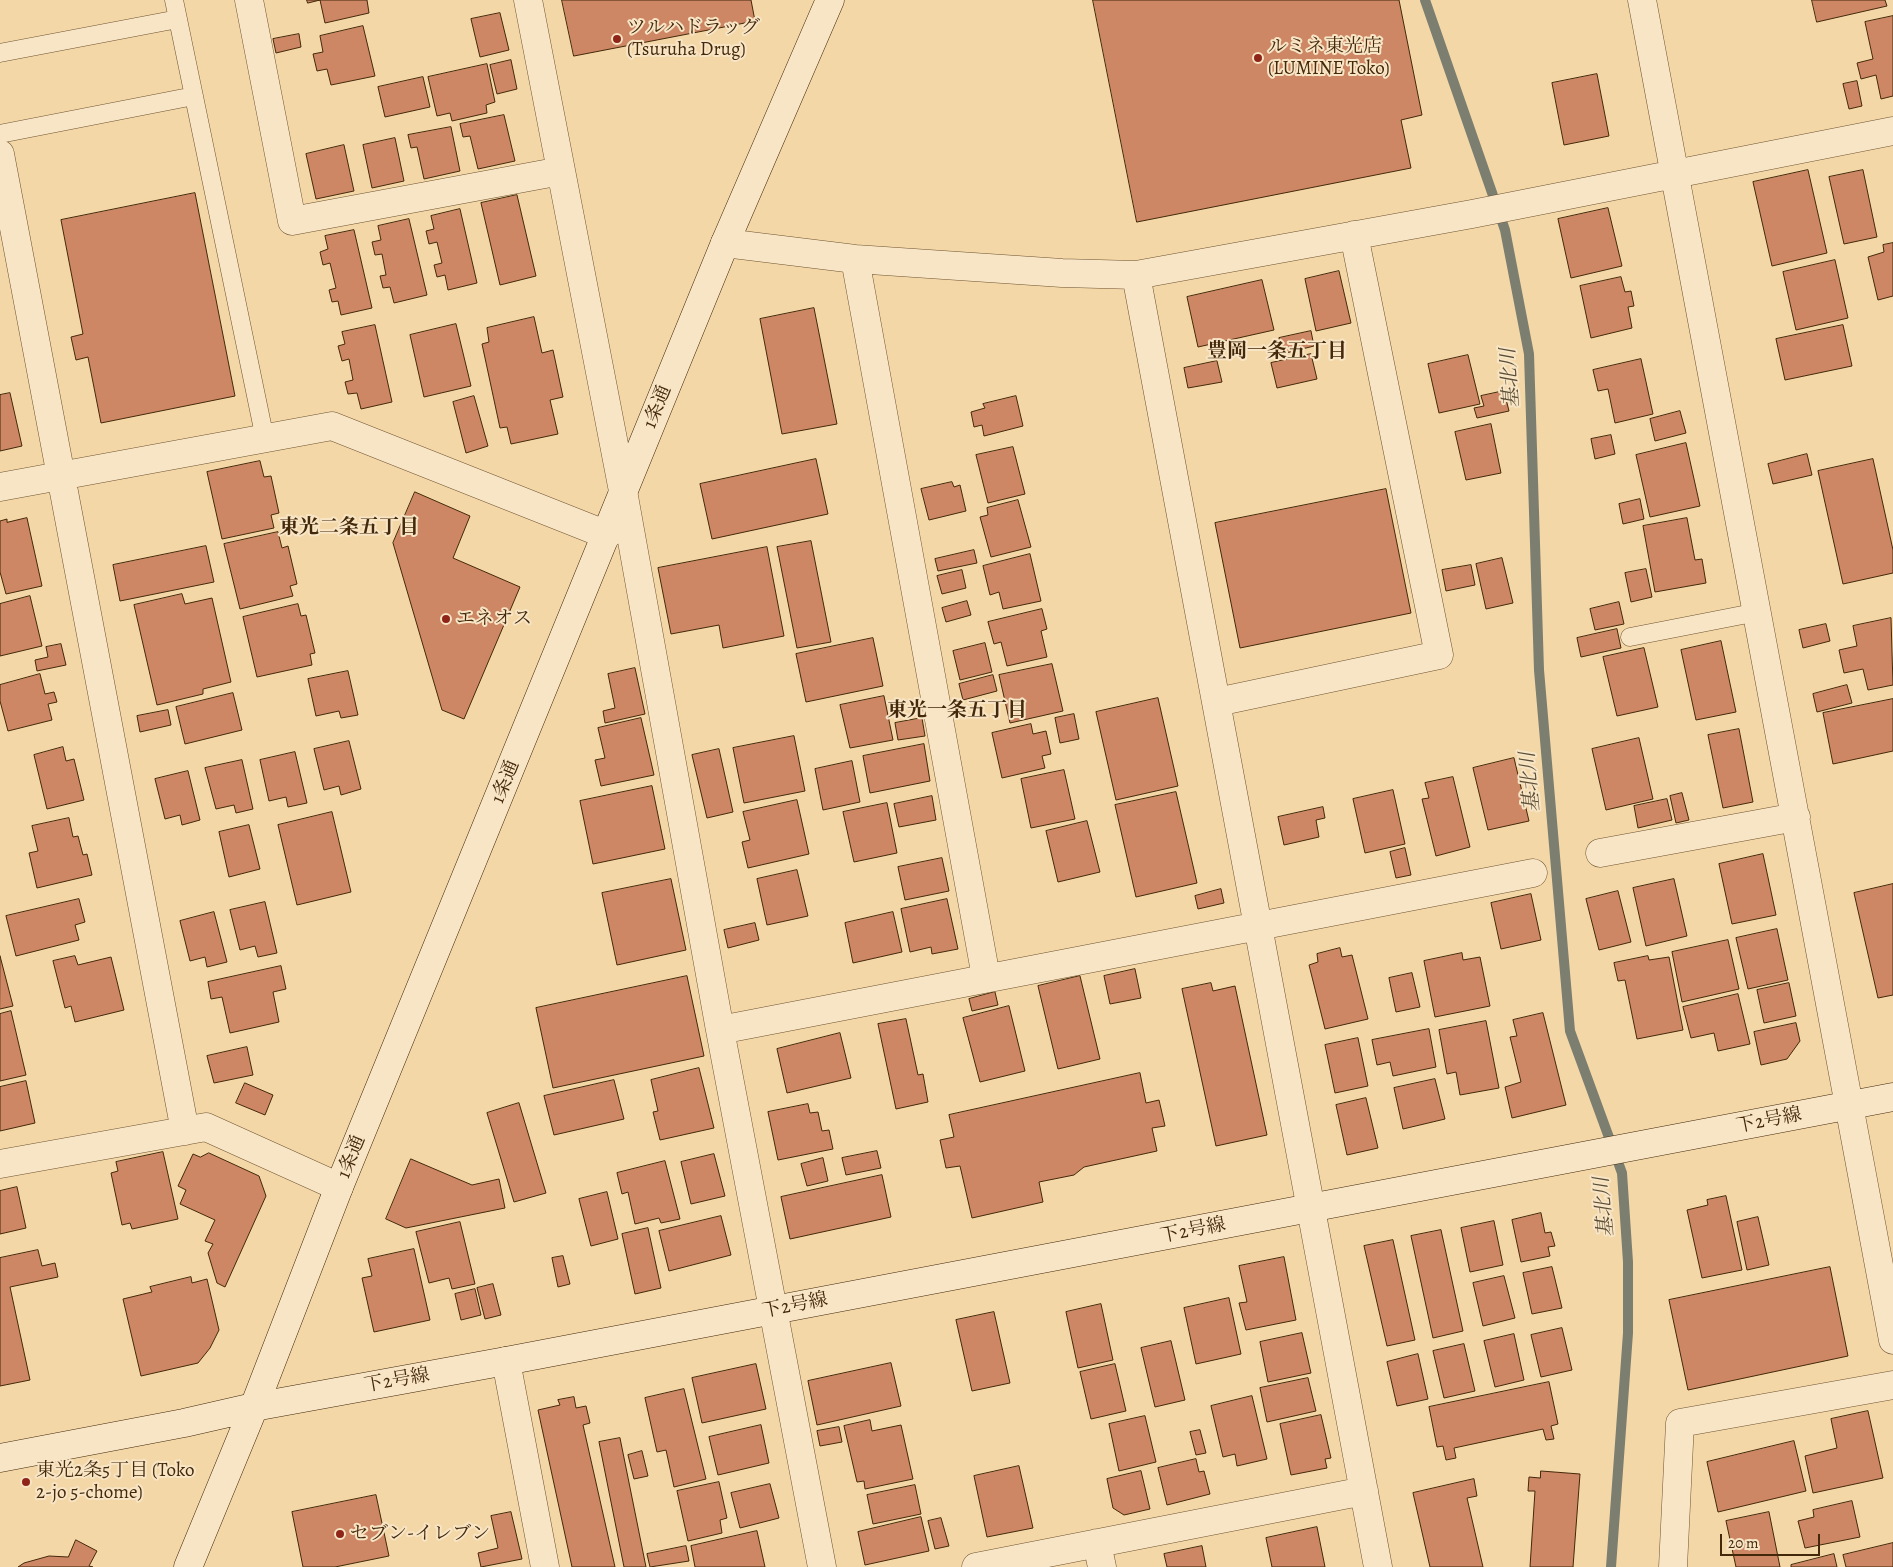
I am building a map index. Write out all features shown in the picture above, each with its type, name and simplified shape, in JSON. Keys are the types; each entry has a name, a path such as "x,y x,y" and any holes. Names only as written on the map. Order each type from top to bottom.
{"street":[{"path":"249,0 292,221 561,171"},
{"path":"528,0 623,491 720,1030 822,1567"},
{"name":"1条通","path":"188,1567 254,1407 340,1187 607,535 724,242 830,0"},
{"path":"1642,0 1893,1340"},
{"path":"724,242 855,259 1062,273 1136,275 1472,214 1893,131"},
{"path":"0,154 185,1131"},
{"path":"1217,702 1439,654 1354,235"},
{"path":"855,259 986,977"},
{"path":"1136,275 1260,926 1310,1209 1378,1567"},
{"path":"0,487 332,426 607,535"},
{"path":"1600,853 1796,817"},
{"path":"720,1030 986,977 1533,873"},
{"name":"下2号線","path":"0,1458 184,1423 254,1407 1591,1156 1893,1097"},
{"path":"0,1164 206,1128 340,1187"},
{"path":"506,1361 545,1567"},
{"path":"1673,1567 1680,1423 1893,1385"},
{"path":"976,1567 1100,1555 1364,1491"}],"lane":[{"path":"174,0 265,439"},
{"path":"0,53 178,19"},
{"path":"0,134 194,96"},
{"path":"1630,637 1758,612"}],"building":[{"path":"307,0 320,0 308,3"},
{"path":"320,0 367,0 369,13 325,23"},
{"name":"ツルハドラッグ (Tsuruha Drug)","path":"562,0 751,0 755,21 574,56"},
{"name":"ルミネ東光店 (LUMINE Toko)","path":"1093,0 1399,0 1422,115 1401,120 1411,168 1137,222"},
{"path":"1812,0 1885,0 1887,6 1817,22"},
{"path":"500,13 509,50 480,57 471,19"},
{"path":"1893,16 1893,96 1881,99 1876,75 1861,79 1857,63 1873,59 1865,22"},
{"path":"363,26 375,76 331,85 327,69 317,71 313,54 323,52 320,36"},
{"path":"299,34 301,47 276,53 273,39"},
{"path":"511,60 517,89 497,94 490,65"},
{"path":"487,64 495,102 486,105 487,113 452,121 450,113 437,116 428,77"},
{"path":"1597,74 1609,136 1564,145 1552,83"},
{"path":"423,77 430,107 385,117 378,87"},
{"path":"1857,81 1862,106 1849,109 1843,84"},
{"path":"504,115 515,161 478,169 470,136 463,137 460,124"},
{"path":"451,127 460,171 424,179 417,147 411,148 408,135"},
{"path":"395,138 404,181 372,188 363,145"},
{"path":"344,145 354,191 316,199 306,154"},
{"path":"1808,170 1827,253 1772,266 1753,182"},
{"path":"1863,170 1877,237 1844,244 1829,177"},
{"path":"195,193 235,396 101,423 88,357 76,360 71,337 83,334 61,220"},
{"path":"517,195 536,276 500,285 481,203"},
{"path":"1608,208 1622,266 1571,278 1558,219"},
{"path":"460,209 477,283 448,290 445,275 437,277 434,265 442,263 437,242 429,244 426,231 434,229 431,216"},
{"path":"409,219 427,295 394,303 390,287 383,288 380,276 386,275 382,254 375,255 372,242 381,240 378,226"},
{"path":"354,230 372,308 341,315 338,301 332,302 329,290 336,288 330,263 323,265 320,252 328,249 325,236"},
{"path":"1893,243 1893,296 1878,300 1868,257 1884,252 1883,245"},
{"path":"1835,260 1848,318 1796,330 1783,272"},
{"path":"1339,271 1351,323 1316,331 1305,279"},
{"path":"1621,277 1625,292 1631,291 1634,306 1628,307 1632,328 1591,338 1580,286"},
{"path":"1262,280 1274,330 1198,347 1187,297"},
{"path":"814,308 837,424 782,434 760,319"},
{"path":"534,317 542,353 553,350 563,397 550,400 558,434 511,444 507,427 500,428 482,344 489,342 487,328"},
{"path":"456,324 471,386 424,397 410,335"},
{"path":"375,325 392,402 361,409 357,393 348,394 345,382 353,380 349,359 342,361 338,346 345,344 342,332"},
{"path":"1843,325 1852,366 1785,380 1776,339"},
{"path":"1311,331 1314,346 1282,354 1279,338"},
{"path":"1311,354 1317,379 1277,388 1271,363"},
{"path":"1468,355 1480,404 1439,413 1428,364"},
{"path":"1641,359 1653,414 1615,423 1608,389 1598,391 1593,370"},
{"path":"1217,361 1222,382 1188,388 1184,368"},
{"path":"1504,391 1509,411 1477,418 1474,408 1484,406 1481,396"},
{"path":"10,393 22,446 0,451 0,395"},
{"path":"474,396 488,446 466,453 453,402"},
{"path":"1016,396 1023,426 984,436 982,425 974,427 971,412 985,408 983,404"},
{"path":"1680,411 1686,433 1655,441 1650,419"},
{"path":"1491,424 1501,473 1466,480 1455,432"},
{"path":"1611,435 1615,454 1595,459 1591,439"},
{"path":"1686,443 1700,506 1650,517 1636,455"},
{"path":"1013,447 1025,494 988,503 976,455"},
{"path":"1807,454 1812,475 1773,484 1768,464"},
{"path":"816,459 828,514 712,539 700,484"},
{"path":"1873,459 1893,550 1893,573 1843,584 1818,471"},
{"path":"260,461 264,477 271,476 279,513 271,515 274,528 222,539 207,472"},
{"path":"952,482 954,487 960,485 966,511 929,520 921,489"},
{"path":"1386,489 1411,613 1240,648 1215,523"},
{"path":"415,492 470,516 453,558 520,587 464,719 442,710 393,543"},
{"path":"1640,499 1644,519 1623,524 1619,504"},
{"path":"1018,500 1031,547 991,557 980,517 988,515 987,508"},
{"path":"27,518 42,586 6,594 0,572 0,521 7,519 7,522"},
{"path":"1687,518 1695,560 1702,559 1706,583 1655,592 1643,526"},
{"path":"278,532 282,548 288,546 297,584 290,586 293,596 240,609 224,544"},
{"path":"811,541 831,642 797,648 777,547"},
{"path":"206,546 214,582 120,601 113,565"},
{"path":"767,547 784,636 723,648 719,625 671,634 658,568"},
{"path":"974,550 977,563 938,571 935,559"},
{"path":"1030,554 1041,601 1003,609 999,592 990,595 983,566"},
{"path":"1502,558 1513,603 1486,609 1476,564"},
{"path":"1471,565 1475,585 1446,591 1442,570"},
{"path":"1646,569 1652,597 1631,602 1625,573"},
{"path":"962,570 966,588 942,594 937,576"},
{"path":"182,594 185,604 212,598 231,682 203,689 203,694 157,705 134,605"},
{"path":"30,596 42,646 0,656 0,604"},
{"path":"967,601 971,615 946,622 942,608"},
{"path":"1619,602 1624,624 1595,630 1590,609"},
{"path":"298,604 301,616 306,615 315,653 310,654 312,665 257,677 243,617"},
{"path":"1042,609 1047,629 1041,631 1047,657 1007,666 1001,642 994,644 988,622"},
{"path":"1891,618 1893,685 1868,690 1863,669 1844,673 1839,650 1857,646 1853,626"},
{"path":"1826,624 1830,641 1803,648 1799,630"},
{"path":"1617,629 1621,648 1581,657 1577,638"},
{"path":"873,638 883,686 806,702 796,654"},
{"path":"1721,641 1736,712 1696,720 1681,650"},
{"path":"985,643 992,672 960,680 953,651"},
{"path":"61,644 66,665 37,671 35,660 48,657 46,647"},
{"path":"1644,648 1658,707 1617,716 1603,657"},
{"path":"1052,664 1063,711 1010,723 999,675"},
{"path":"635,668 645,714 605,723 603,711 615,708 608,674"},
{"path":"348,671 358,715 341,718 339,711 316,716 308,679"},
{"path":"40,674 45,694 54,692 57,702 48,704 52,720 8,731 0,701 0,685"},
{"path":"993,675 997,691 963,700 959,684"},
{"path":"1847,685 1852,703 1817,712 1813,694"},
{"path":"233,693 242,730 185,744 176,707"},
{"path":"884,696 893,740 850,748 840,705"},
{"path":"1158,698 1178,786 1116,800 1096,712"},
{"path":"1893,699 1893,751 1833,764 1823,713"},
{"path":"168,710 171,725 140,732 137,716"},
{"path":"1074,714 1079,739 1060,743 1055,718"},
{"path":"641,718 654,775 601,786 595,760 605,758 598,728"},
{"path":"922,718 925,736 898,740 895,723"},
{"path":"1031,724 1033,734 1046,731 1051,754 1042,756 1045,768 1002,778 992,733"},
{"path":"1739,729 1753,802 1723,808 1708,735"},
{"path":"794,736 805,791 744,803 733,748"},
{"path":"1639,738 1653,799 1606,810 1592,749"},
{"path":"349,741 361,789 341,795 339,786 324,790 314,749"},
{"path":"924,744 930,781 870,793 863,756"},
{"path":"63,747 66,761 74,759 84,800 47,809 34,755"},
{"path":"719,749 733,812 707,818 692,755"},
{"path":"295,752 307,803 288,807 286,797 269,801 260,760"},
{"path":"1514,758 1529,821 1488,830 1473,768"},
{"path":"242,760 253,809 236,813 234,805 216,809 205,768"},
{"path":"852,761 860,802 823,810 815,769"},
{"path":"1064,770 1075,819 1031,828 1021,779"},
{"path":"188,771 200,820 182,825 180,815 165,819 155,779"},
{"path":"1453,777 1470,847 1436,856 1422,799 1429,798 1425,783"},
{"path":"652,786 665,849 593,864 580,801"},
{"path":"1393,790 1405,844 1365,853 1353,799"},
{"path":"1176,792 1197,883 1136,897 1115,805"},
{"path":"1682,793 1689,820 1676,823 1670,796"},
{"path":"932,796 936,820 899,827 894,804"},
{"path":"1667,799 1672,820 1638,828 1634,806"},
{"path":"797,800 809,854 748,868 742,842 750,840 743,812"},
{"path":"887,803 897,853 854,862 843,812"},
{"path":"1323,807 1325,818 1316,820 1319,837 1284,845 1278,817"},
{"path":"332,812 351,892 297,905 278,825"},
{"path":"69,818 73,837 78,836 83,855 87,854 92,875 37,888 29,853 38,851 32,826"},
{"path":"1087,821 1100,872 1058,882 1046,831"},
{"path":"249,825 260,869 229,877 219,832"},
{"path":"1405,848 1411,875 1396,878 1390,852"},
{"path":"1763,854 1776,915 1732,924 1719,864"},
{"path":"942,858 949,891 905,900 898,867"},
{"path":"797,870 808,916 767,925 757,879"},
{"path":"671,879 686,950 617,965 602,893"},
{"path":"1674,879 1687,936 1646,946 1633,888"},
{"path":"1893,884 1893,995 1878,998 1854,893"},
{"path":"1221,889 1224,903 1198,909 1195,896"},
{"path":"1618,891 1631,942 1599,950 1586,899"},
{"path":"1531,894 1541,940 1501,949 1491,903"},
{"path":"79,899 85,922 75,925 79,940 16,956 6,916"},
{"path":"947,899 958,949 932,954 931,947 910,952 901,909"},
{"path":"265,902 277,953 258,957 255,946 240,950 230,910"},
{"path":"214,912 227,962 207,967 205,957 190,961 180,921"},
{"path":"893,912 902,952 853,963 845,923"},
{"path":"755,923 759,940 728,948 724,930"},
{"path":"1777,929 1788,980 1748,989 1736,938"},
{"path":"1728,940 1739,989 1682,1002 1672,952"},
{"path":"1340,948 1342,957 1352,955 1368,1019 1325,1029 1309,965 1318,962 1317,954"},
{"path":"1462,953 1463,960 1480,957 1490,1006 1435,1017 1424,961"},
{"path":"0,956 13,1006 0,1009"},
{"path":"75,956 78,965 111,957 124,1010 75,1022 71,1006 65,1008 53,961"},
{"path":"1648,956 1649,960 1669,957 1683,1030 1637,1039 1625,980 1618,981 1614,963"},
{"path":"281,966 286,989 273,992 279,1022 230,1033 222,997 211,999 208,982"},
{"path":"1135,969 1141,998 1110,1004 1104,976"},
{"path":"1412,973 1420,1007 1396,1012 1389,978"},
{"path":"687,976 704,1056 553,1088 536,1008"},
{"path":"1080,976 1100,1059 1058,1069 1038,986"},
{"path":"1211,983 1213,991 1235,986 1267,1135 1216,1146 1182,989"},
{"path":"1789,983 1796,1016 1764,1023 1757,990"},
{"path":"995,992 998,1005 972,1011 969,999"},
{"path":"1738,994 1750,1044 1718,1051 1714,1033 1691,1038 1683,1007"},
{"path":"1009,1006 1025,1071 980,1082 963,1018"},
{"path":"11,1011 26,1075 0,1081 0,1014"},
{"path":"1543,1013 1566,1105 1512,1118 1505,1087 1521,1082 1510,1037 1517,1036 1513,1020"},
{"path":"906,1019 918,1075 923,1074 928,1102 896,1109 878,1024"},
{"path":"1486,1021 1499,1088 1460,1095 1456,1072 1447,1074 1439,1030"},
{"path":"1796,1023 1800,1041 1787,1059 1761,1065 1754,1032"},
{"path":"1429,1029 1436,1067 1393,1076 1390,1062 1377,1065 1372,1040"},
{"path":"840,1033 851,1078 787,1093 777,1049"},
{"path":"1358,1038 1368,1086 1335,1093 1325,1045"},
{"path":"247,1047 253,1075 214,1083 207,1056"},
{"path":"699,1068 714,1128 660,1140 653,1112 658,1111 651,1080"},
{"path":"1140,1073 1146,1103 1159,1100 1165,1126 1152,1128 1157,1151 1084,1167 1074,1175 1039,1182 1043,1202 972,1218 960,1166 946,1168 940,1140 954,1137 949,1115"},
{"path":"1435,1079 1445,1119 1403,1129 1394,1088"},
{"path":"614,1080 624,1119 554,1135 544,1096"},
{"path":"26,1081 35,1123 0,1131 0,1087"},
{"path":"245,1083 273,1095 265,1115 236,1103"},
{"path":"1366,1098 1378,1148 1347,1155 1336,1105"},
{"path":"519,1103 546,1193 514,1202 487,1113"},
{"path":"808,1104 810,1113 818,1112 822,1131 829,1130 833,1149 778,1160 768,1112"},
{"path":"877,1151 881,1168 846,1175 842,1158"},
{"path":"163,1152 178,1219 132,1229 130,1223 122,1225 111,1173 118,1171 116,1162"},
{"path":"209,1153 259,1176 266,1196 225,1287 217,1283 208,1253 213,1244 205,1241 215,1220 180,1204 186,1190 178,1186 193,1154 200,1157"},
{"path":"714,1154 725,1196 691,1204 681,1162"},
{"path":"823,1158 828,1181 807,1186 801,1164"},
{"path":"411,1159 472,1185 499,1179 505,1208 406,1228 386,1219"},
{"path":"665,1161 680,1219 661,1223 659,1218 635,1224 628,1192 622,1194 617,1173"},
{"path":"882,1175 891,1217 790,1239 781,1197"},
{"path":"17,1187 26,1228 0,1234 0,1191"},
{"path":"607,1192 618,1239 591,1246 579,1199"},
{"path":"1726,1196 1742,1270 1702,1278 1687,1210 1708,1205 1707,1200"},
{"path":"1541,1213 1545,1233 1551,1232 1555,1246 1548,1247 1550,1256 1521,1262 1512,1220"},
{"path":"721,1216 731,1255 669,1271 659,1231"},
{"path":"1758,1217 1769,1265 1747,1270 1737,1222"},
{"path":"1494,1221 1503,1265 1470,1272 1461,1228"},
{"path":"460,1222 475,1284 452,1289 449,1278 429,1283 416,1232"},
{"path":"648,1228 661,1288 635,1294 622,1234"},
{"path":"1441,1230 1463,1331 1433,1338 1411,1236"},
{"path":"1393,1240 1415,1340 1387,1346 1364,1246"},
{"path":"414,1249 430,1320 374,1332 362,1278 372,1276 368,1259"},
{"path":"38,1250 42,1266 55,1263 58,1277 10,1287 30,1380 0,1386 0,1258"},
{"path":"563,1256 570,1284 558,1287 552,1258"},
{"path":"1284,1257 1296,1320 1246,1330 1239,1303 1247,1302 1239,1266"},
{"path":"1552,1267 1562,1308 1532,1314 1523,1273"},
{"path":"1830,1267 1848,1356 1688,1390 1669,1300"},
{"path":"1504,1276 1515,1318 1483,1326 1473,1283"},
{"path":"191,1277 192,1283 207,1279 219,1330 210,1348 198,1363 141,1376 123,1299 152,1292 150,1287"},
{"path":"493,1284 501,1315 485,1319 477,1288"},
{"path":"475,1289 481,1315 461,1320 455,1294"},
{"path":"1229,1298 1241,1354 1196,1364 1184,1308"},
{"path":"1101,1304 1113,1360 1078,1368 1066,1312"},
{"path":"994,1312 1010,1383 972,1391 956,1320"},
{"path":"1562,1328 1572,1370 1541,1377 1531,1335"},
{"path":"1302,1333 1311,1373 1268,1382 1260,1342"},
{"path":"1514,1334 1524,1380 1495,1387 1484,1341"},
{"path":"1171,1341 1185,1400 1155,1407 1141,1348"},
{"path":"1464,1344 1475,1391 1444,1398 1433,1351"},
{"path":"1418,1354 1428,1399 1397,1406 1387,1362"},
{"path":"891,1363 901,1406 817,1425 808,1381"},
{"path":"756,1364 766,1409 702,1423 692,1378"},
{"path":"1115,1364 1126,1411 1091,1419 1080,1372"},
{"path":"1308,1378 1316,1411 1267,1422 1260,1388"},
{"path":"1549,1382 1558,1424 1551,1426 1554,1439 1546,1440 1543,1429 1454,1448 1456,1458 1446,1460 1443,1446 1437,1447 1429,1407"},
{"path":"684,1389 706,1479 674,1487 666,1450 657,1452 645,1398"},
{"path":"1252,1396 1267,1459 1237,1466 1235,1454 1223,1457 1211,1406"},
{"path":"574,1397 576,1408 586,1406 590,1423 583,1425 615,1567 572,1567 538,1410 560,1405 558,1400"},
{"path":"1868,1411 1883,1478 1813,1493 1805,1456 1837,1448 1831,1419"},
{"path":"1321,1415 1331,1458 1325,1459 1327,1468 1291,1475 1280,1424"},
{"path":"1145,1416 1156,1462 1119,1471 1109,1424"},
{"path":"870,1420 872,1431 901,1425 913,1479 865,1489 864,1481 857,1482 844,1426"},
{"path":"761,1425 769,1463 718,1475 709,1437"},
{"path":"839,1427 842,1442 820,1446 817,1431"},
{"path":"1200,1430 1206,1453 1196,1455 1190,1432"},
{"path":"620,1438 646,1567 624,1567 599,1442"},
{"path":"1794,1441 1806,1491 1718,1512 1707,1462"},
{"path":"642,1451 648,1476 634,1479 628,1455"},
{"path":"1196,1459 1199,1472 1204,1471 1210,1494 1167,1505 1158,1468"},
{"path":"1019,1466 1033,1528 987,1537 974,1476"},
{"path":"1141,1471 1150,1509 1124,1515 1113,1508 1107,1479"},
{"path":"1541,1471 1580,1474 1573,1567 1530,1567 1535,1491 1528,1491 1529,1477 1540,1478"},
{"path":"1474,1479 1477,1496 1467,1498 1483,1567 1430,1567 1413,1493"},
{"path":"719,1482 727,1518 720,1520 722,1533 688,1541 677,1491"},
{"path":"770,1484 779,1518 740,1528 731,1493"},
{"path":"915,1485 921,1514 873,1524 867,1495"},
{"name":"セブン-イレブン","path":"376,1495 389,1556 335,1567 303,1567 292,1512"},
{"path":"1852,1501 1860,1537 1805,1548 1798,1521 1814,1517 1813,1510"},
{"path":"511,1512 522,1559 481,1567 478,1553 498,1548 491,1516"},
{"path":"1769,1512 1780,1567 1736,1567 1726,1521"},
{"path":"921,1517 929,1551 865,1565 858,1532"},
{"path":"941,1518 949,1546 935,1549 928,1521"},
{"path":"1317,1527 1325,1567 1272,1567 1266,1538"},
{"path":"757,1531 765,1567 695,1567 691,1546"},
{"path":"76,1540 97,1551 89,1566 93,1567 18,1567 24,1563 49,1556 68,1557"},
{"path":"1893,1543 1893,1567 1846,1567 1843,1555"},
{"path":"686,1546 689,1561 650,1567 647,1554"},
{"path":"1202,1546 1206,1567 1167,1567 1164,1554"},
{"path":"1834,1554 1837,1567 1791,1567 1791,1565"}],"waterway":[{"name":"基北川","path":"1425,0 1505,230 1529,354 1539,670 1570,1031 1622,1173 1628,1262 1628,1333 1611,1567"}],"place":[{"name":"ツルハドラッグ (Tsuruha Drug)","path":"617,39"},
{"name":"ルミネ東光店 (LUMINE Toko)","path":"1258,58"},
{"name":"エネオス","path":"446,619"},
{"name":"東光2条5丁目 (Toko 2-jo 5-chome)","path":"26,1482"},
{"name":"セブン-イレブン","path":"340,1534"}],"district":[{"name":"豊岡一条五丁目","path":"1277,352"},
{"name":"東光二条五丁目","path":"349,528"},
{"name":"東光一条五丁目","path":"957,711"}]}
